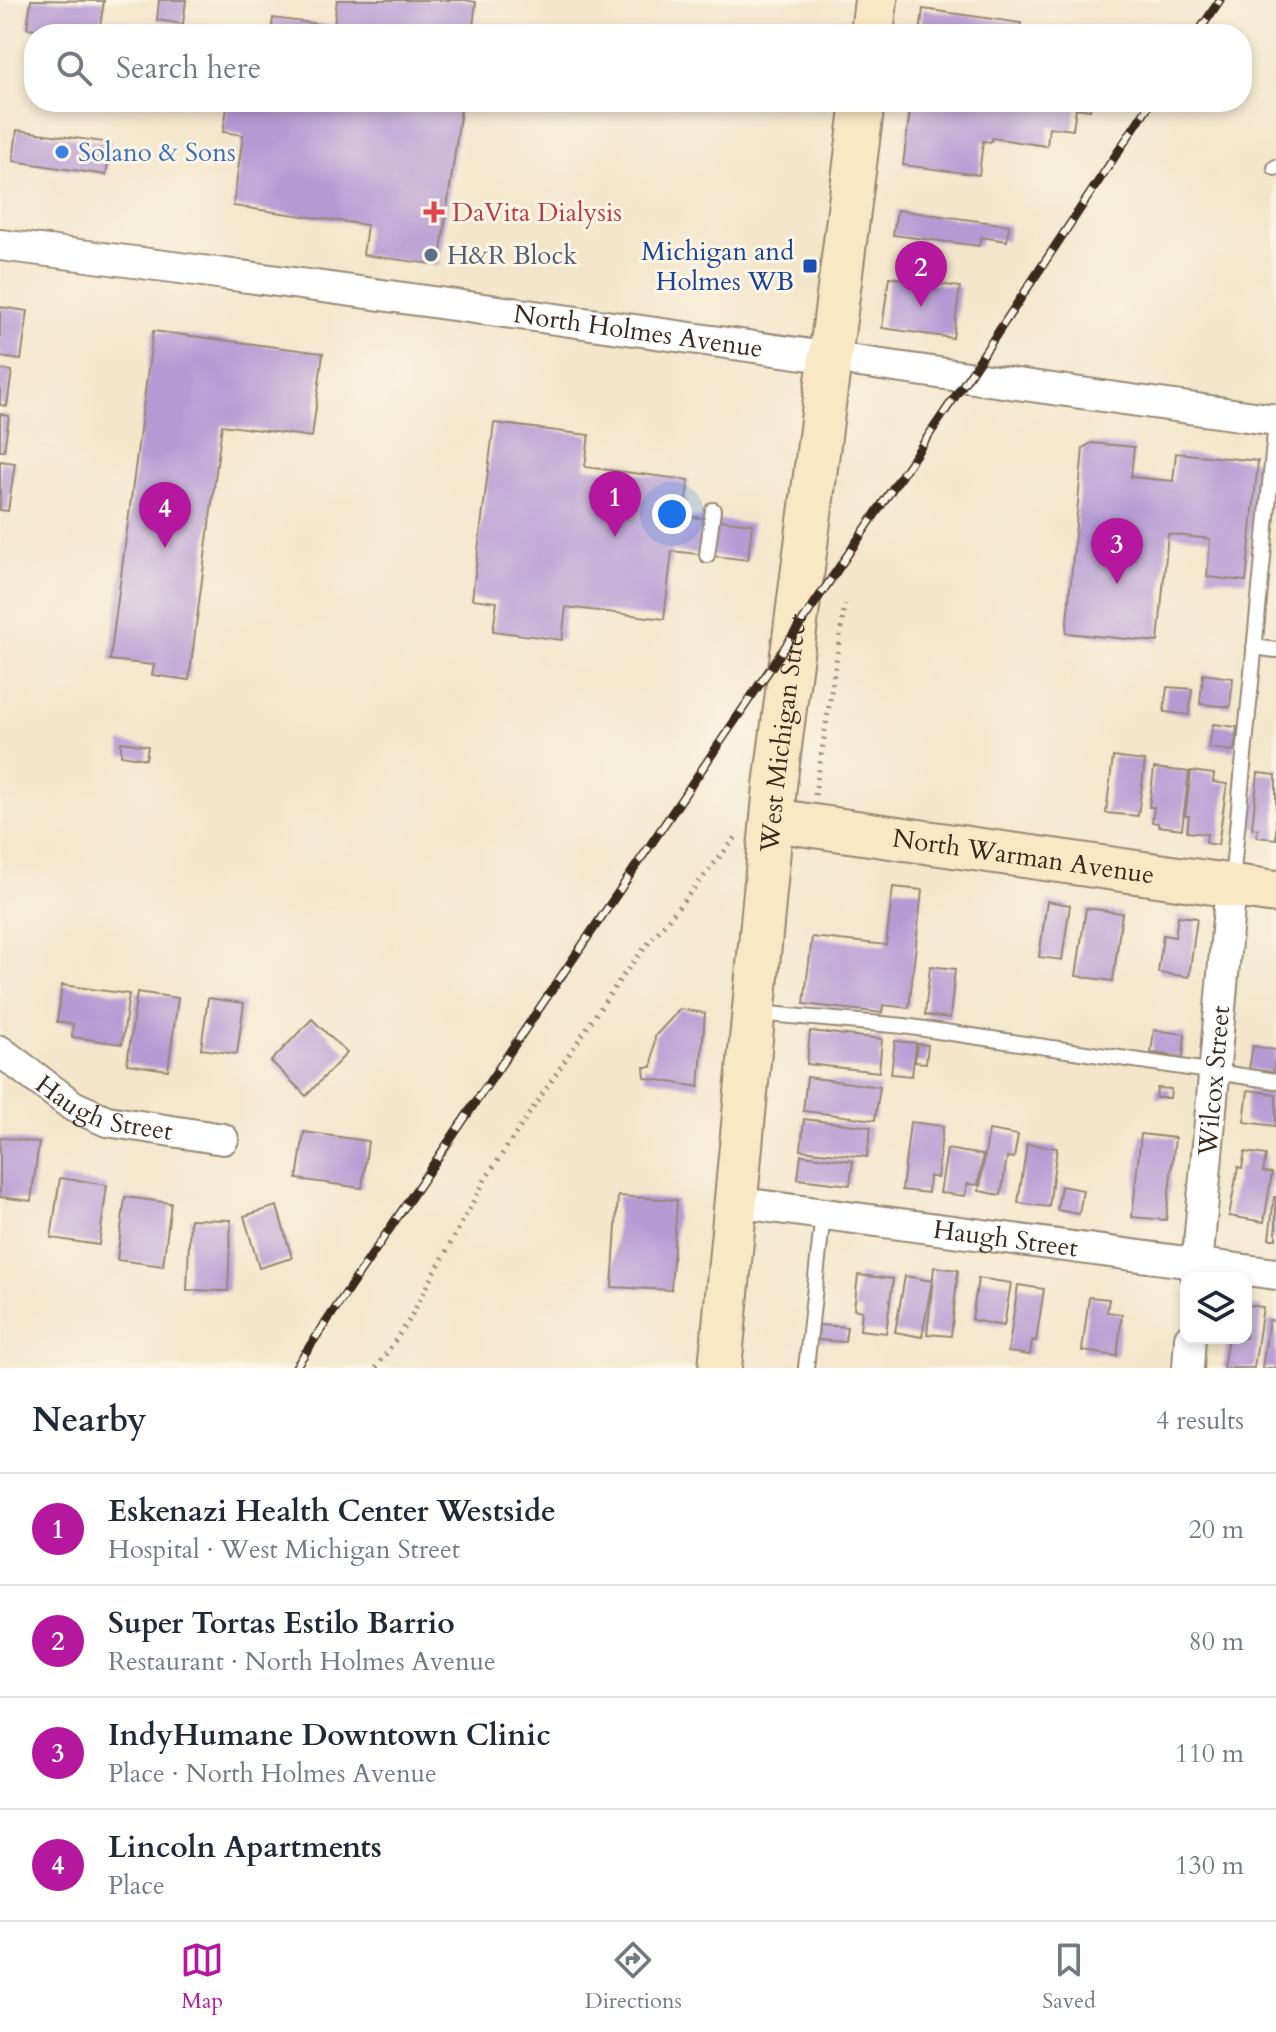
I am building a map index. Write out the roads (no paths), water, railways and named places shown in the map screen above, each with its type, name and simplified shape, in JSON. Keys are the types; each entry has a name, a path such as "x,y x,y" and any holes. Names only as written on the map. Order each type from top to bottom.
{"main road":[{"path":"873,24 876,0"},
{"name":"West Michigan Street","path":"720,1368 772,820 862,112"},
{"name":"North Warman Avenue","path":"772,820 1276,892"}],"street":[{"name":"North Holmes Avenue","path":"0,245 403,298 1276,421"},
{"name":"Wilcox Street","path":"1196,1270 1231,885"},
{"name":"Haugh Street","path":"0,1051 73,1106 107,1121 223,1139"},
{"name":"Haugh Street","path":"734,1202 1196,1270 1276,1274"},
{"path":"1188,1368 1190,1344"}],"lane":[{"path":"1231,885 1276,421"},
{"path":"707,555 713,510"},
{"path":"1254,647 1276,650"},
{"path":"752,1012 904,1026 1276,1081"},
{"path":"806,1368 823,1214"}],"railway":[{"path":"1204,24 1220,0"},
{"path":"295,1368 967,379 1144,112"}],"place":[{"name":"Solano & Sons","path":"62,152"},
{"name":"DaVita Dialysis","path":"434,212"},
{"name":"H&R Block","path":"431,255"},
{"name":"Michigan and Holmes WB","path":"810,266"},
{"name":"Super Tortas Estilo Barrio","path":"921,307"},
{"name":"Eskenazi Health Center Westside","path":"615,537"},
{"name":"Lincoln Apartments","path":"165,548"},
{"name":"IndyHumane Downtown Clinic","path":"1117,584"}]}
